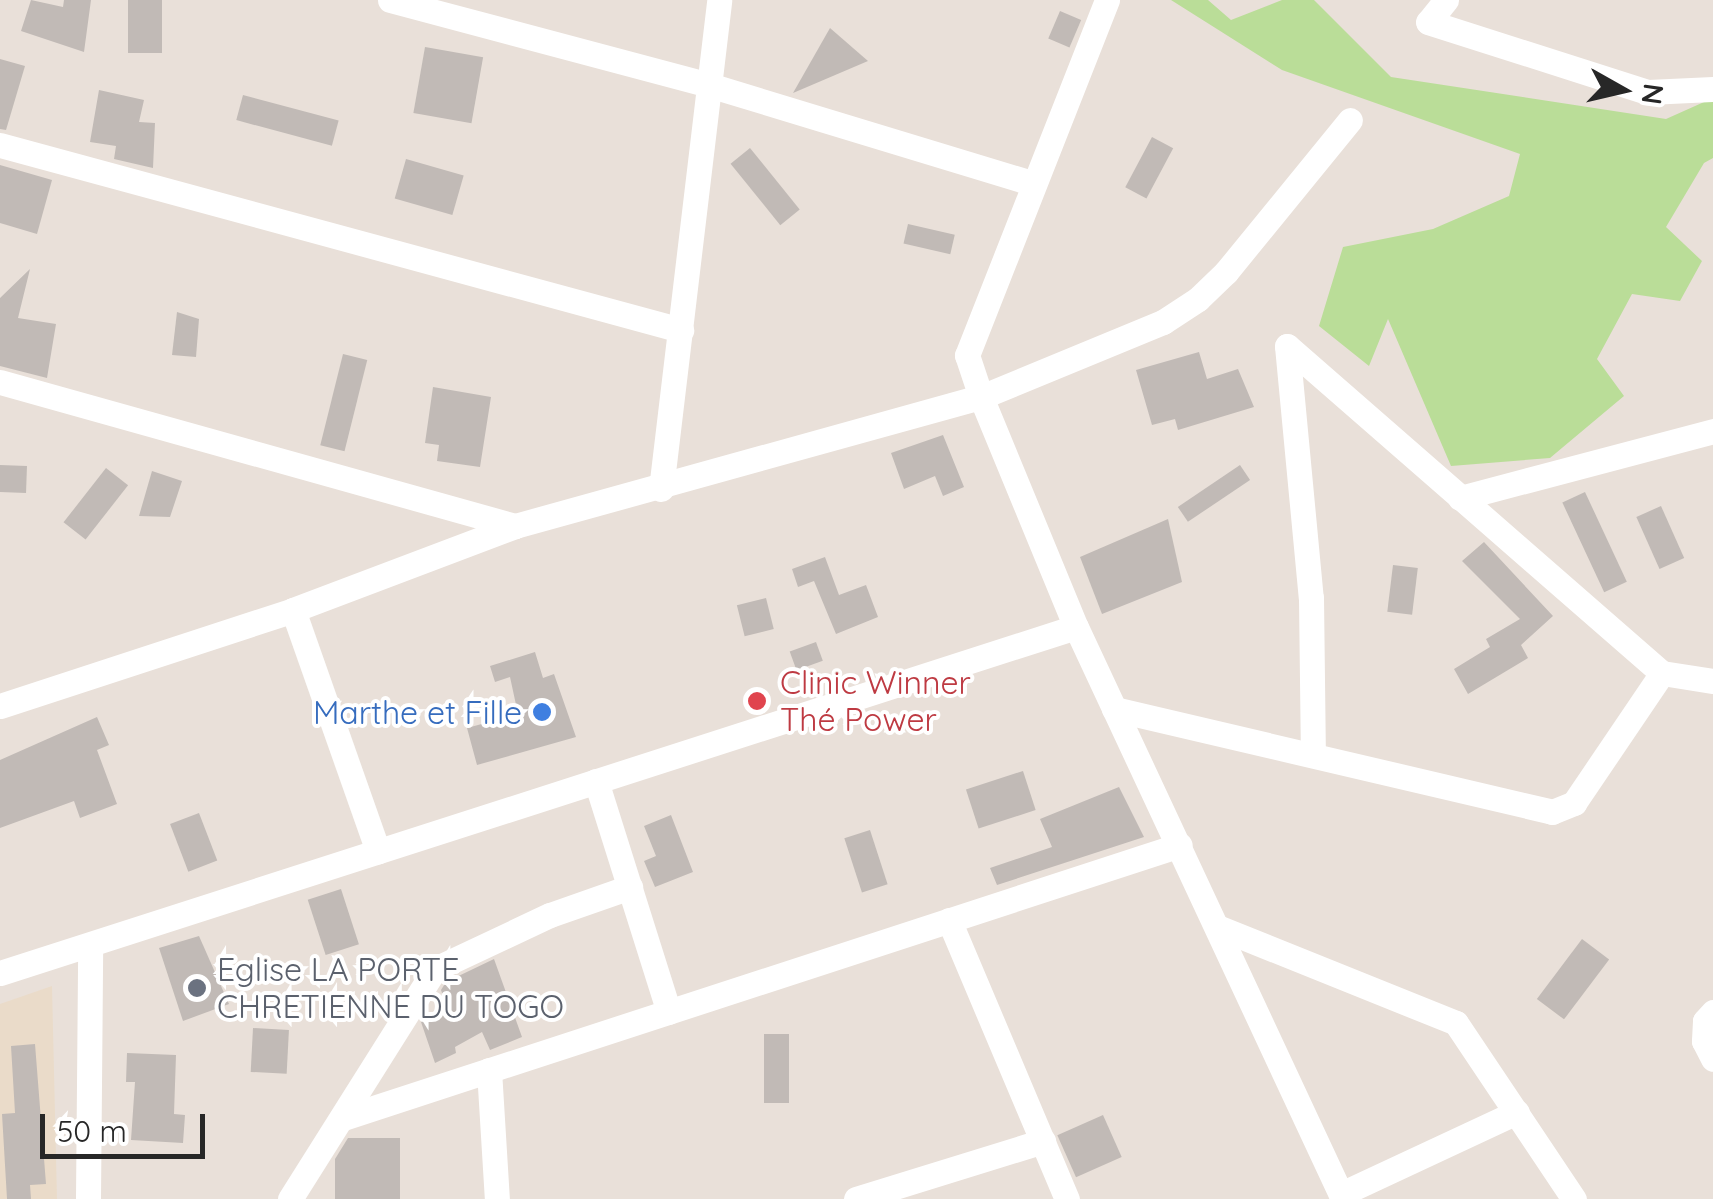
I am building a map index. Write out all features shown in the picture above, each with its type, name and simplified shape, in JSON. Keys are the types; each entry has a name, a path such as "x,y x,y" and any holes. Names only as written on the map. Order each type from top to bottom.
{"street":[{"path":"390,0 709,85 1032,183"},
{"path":"661,489 719,0"},
{"path":"1108,0 1032,183 967,355 981,397 1076,627 1342,1196 1517,1112"},
{"path":"1446,0 1428,22 1648,92 1713,89"},
{"path":"0,706 293,610 515,526 661,489 981,397 1162,322 1198,299 1226,272 1350,120"},
{"path":"0,145 680,330"},
{"path":"1313,754 1311,598 1287,346 1662,673 1713,680"},
{"path":"0,382 515,526"},
{"path":"1460,498 1713,431"},
{"path":"293,610 378,852"},
{"path":"0,974 1076,627"},
{"path":"1114,710 1552,812 1565,810 1662,673"},
{"path":"596,782 669,1012"},
{"path":"343,1118 1180,845"},
{"path":"290,1199 435,969 550,915 630,887"},
{"path":"949,920 1067,1199"},
{"path":"1220,928 1456,1023 1574,1199"},
{"path":"88,1199 90,944"},
{"path":"1713,1012 1704,1021 1713,1059"},
{"path":"489,1070 497,1199"},
{"path":"856,1199 1043,1141"},
{"path":"311,1163 312,1199"}],"shaded area":[{"path":"52,986 57,1199 0,1199 0,1004"}],"green space":[{"path":"1171,0 1208,0 1231,20 1282,0 1314,0 1391,77 1666,119 1713,98 1713,158 1704,163 1666,227 1702,261 1680,301 1632,294 1597,359 1624,396 1550,458 1451,466 1388,319 1369,366 1319,326 1343,247 1433,229 1509,196 1520,154 1282,70"}],"building":[{"path":"31,0 63,7 64,0 91,0 84,52 21,31"},
{"path":"128,0 162,0 162,53 128,53"},
{"path":"1060,11 1081,20 1069,48 1048,39"},
{"path":"830,28 868,61 793,93"},
{"path":"425,47 483,57 471,123 413,113"},
{"path":"0,59 25,66 6,130 0,129"},
{"path":"99,90 144,100 139,122 155,123 153,168 114,159 116,146 90,142"},
{"path":"243,95 339,121 332,146 236,120"},
{"path":"1152,137 1173,148 1146,199 1125,187"},
{"path":"750,148 800,209 780,225 731,164"},
{"path":"406,159 464,176 452,215 395,198"},
{"path":"0,165 52,180 37,234 0,223"},
{"path":"908,224 955,235 950,254 904,243"},
{"path":"30,269 18,318 56,324 47,378 0,366 0,298"},
{"path":"177,312 199,319 196,357 172,355"},
{"path":"1199,352 1207,379 1238,369 1254,407 1178,430 1175,419 1152,425 1136,370"},
{"path":"343,354 367,360 345,451 320,445"},
{"path":"433,387 491,397 480,467 437,461 439,445 425,443"},
{"path":"943,435 964,487 943,496 935,476 904,489 891,453"},
{"path":"0,465 27,466 26,493 0,492"},
{"path":"1240,465 1250,480 1188,522 1178,507"},
{"path":"106,468 128,485 86,540 64,522"},
{"path":"152,471 182,481 170,517 139,516"},
{"path":"1585,492 1627,582 1604,592 1562,503"},
{"path":"1661,506 1684,558 1660,569 1636,517"},
{"path":"1168,519 1182,582 1102,614 1080,557"},
{"path":"1484,542 1553,616 1521,645 1528,658 1468,694 1454,669 1490,647 1486,639 1520,619 1462,561"},
{"path":"825,557 839,595 866,585 878,617 836,634 814,581 798,587 792,569"},
{"path":"1393,565 1418,568 1412,615 1387,612"},
{"path":"766,598 774,629 745,636 737,605"},
{"path":"816,642 823,661 797,670 790,652"},
{"path":"535,652 543,678 554,674 576,737 477,765 467,728 518,714 510,677 495,682 490,666"},
{"path":"97,717 109,745 97,750 117,804 80,818 74,801 0,828 0,760"},
{"path":"1023,771 1036,810 979,829 966,790"},
{"path":"1119,787 1144,837 997,885 990,868 1052,847 1040,819"},
{"path":"199,813 217,861 188,872 170,824"},
{"path":"671,815 693,872 655,887 644,861 656,856 644,826"},
{"path":"870,830 888,884 862,893 844,838"},
{"path":"341,889 359,944 326,955 308,900"},
{"name":"Eglise LA PORTE CHRETIENNE DU TOGO","path":"199,936 229,1004 183,1021 159,948"},
{"path":"1582,939 1609,959 1564,1019 1537,999"},
{"path":"494,959 522,1037 490,1050 482,1032 455,1047 456,1053 435,1063 421,1022 447,1008 441,990 446,982"},
{"path":"253,1028 289,1030 287,1074 251,1072"},
{"path":"764,1034 789,1034 789,1103 764,1103"},
{"path":"35,1044 46,1184 30,1185 31,1199 7,1199 2,1114 15,1113 11,1046"},
{"path":"127,1053 176,1055 174,1114 185,1115 183,1143 131,1140 135,1082 126,1082"},
{"path":"1103,1115 1122,1157 1076,1177 1057,1135"},
{"path":"348,1138 400,1138 400,1199 335,1199 335,1159"}],"place":[{"name":"Clinic Winner Thé Power","path":"757,701"},
{"name":"Marthe et Fille","path":"542,712"},
{"name":"Eglise LA PORTE CHRETIENNE DU TOGO","path":"197,988"}]}
